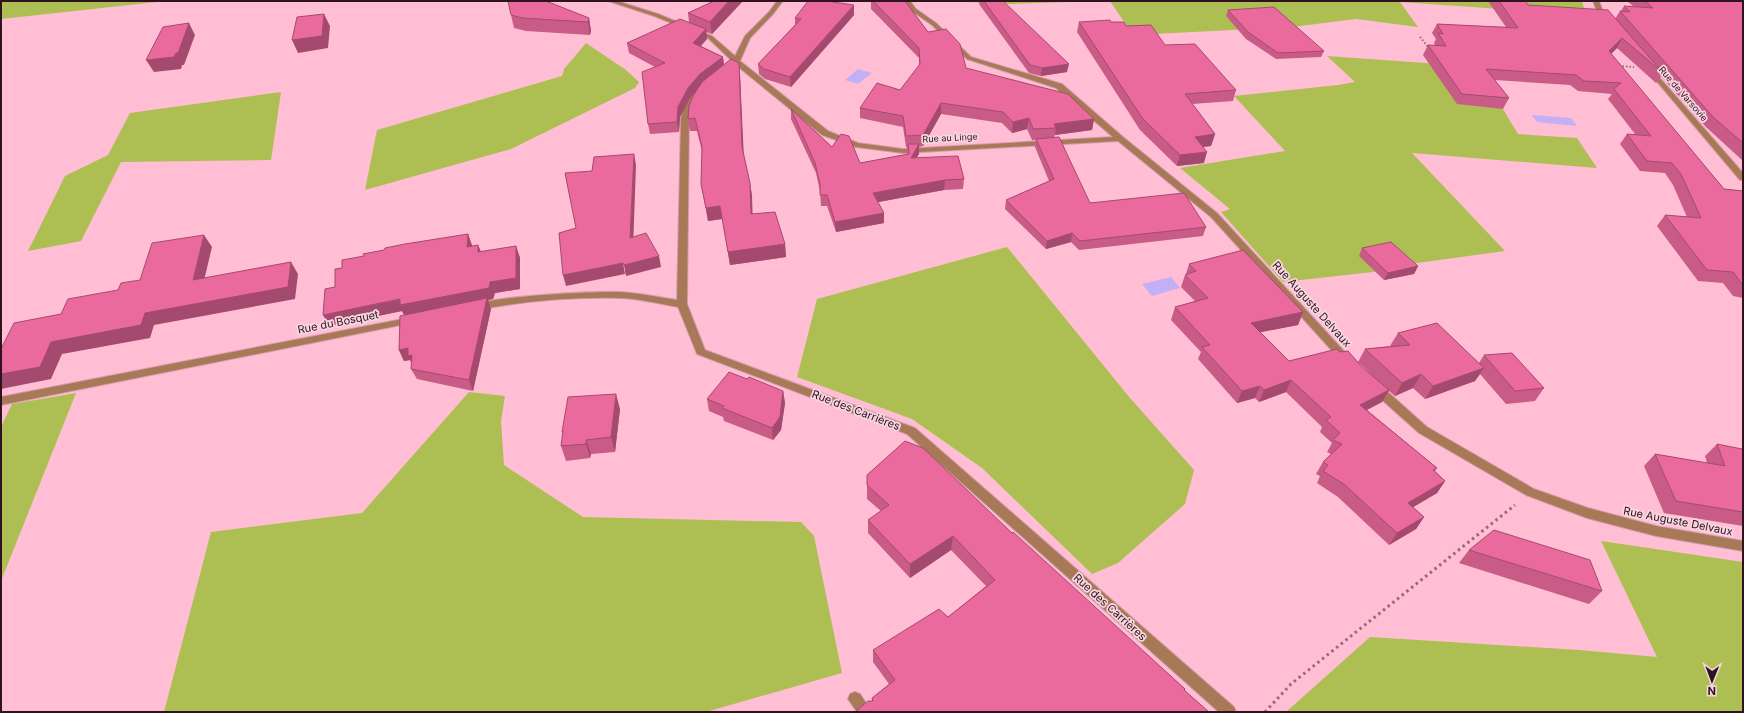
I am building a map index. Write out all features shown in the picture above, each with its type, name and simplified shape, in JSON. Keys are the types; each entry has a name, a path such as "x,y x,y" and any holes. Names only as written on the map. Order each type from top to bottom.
{"street":[{"name":"Rue au Linge","path":"612,1 656,15 710,37 736,61 825,133 856,145 903,151 1120,139"},
{"path":"717,78 736,61 747,37 780,1"},
{"name":"Rue Auguste Delvaux","path":"907,1 914,10 934,24 969,58 1059,86 1120,139 1214,215 1356,369"},
{"path":"1596,1 1603,15 1612,25"},
{"name":"Rue de Varsovie","path":"1646,65 1743,178"},
{"name":"Rue des Carrières","path":"706,84 701,87 689,104 685,118 682,304 701,352 911,431 1229,712"},
{"path":"472,308 510,302 619,295 682,304"},
{"name":"Rue du Bosquet","path":"1,401 425,318"},
{"name":"Rue Auguste Delvaux","path":"1366,380 1423,430 1530,492 1587,513 1656,531 1743,546"},
{"path":"855,700 865,712"}],"path":[{"path":"1420,38 1432,49"},
{"path":"1617,66 1646,65"},
{"path":"1266,712 1291,684 1352,634 1444,563 1530,492"}],"green space":[{"path":"1,1 166,1 1,19"},
{"path":"950,1 1097,1 1009,4"},
{"path":"1110,1 1582,1 1586,15 1400,2 1418,27 1356,19 1292,27 1133,35"},
{"path":"586,43 626,70 639,82 635,88 511,149 365,190 377,130 562,76 564,69"},
{"path":"1327,56 1454,65 1498,101 1518,134 1577,138 1597,168 1412,153 1505,251 1417,263 1373,272 1283,282 1221,212 1230,209 1180,168 1285,151 1234,96 1355,82"},
{"path":"281,92 271,160 121,162 81,241 28,251 65,176 108,155 130,113"},
{"path":"1007,247 1130,398 1194,470 1185,504 1118,563 1092,574 982,468 912,419 797,377 817,299"},
{"path":"469,392 505,396 501,421 504,465 583,517 801,522 814,536 842,673 706,712 164,712 211,532 362,513"},
{"path":"76,393 1,581 1,427 12,404"},
{"path":"1601,541 1743,562 1743,712 1286,712 1370,637 1579,650 1657,657"}],"shaded area":[{"path":"858,69 872,73 858,84 845,80"},
{"path":"1532,115 1571,118 1577,126 1537,122"},
{"path":"1171,277 1180,288 1152,296 1142,284"}],"building":[{"path":"508,1 546,1 589,18 588,22 522,18 511,15"},
{"path":"714,1 729,1 710,22 688,13"},
{"path":"808,1 826,1 854,5 790,77 764,69 758,64 801,19 795,18"},
{"path":"873,1 905,1 928,32 946,29 960,44 966,68 1068,94 1094,119 1054,124 1056,128 1033,129 1029,118 1013,122 1003,112 941,103 923,135 906,136 903,116 860,108 877,83 900,90 920,64 919,48"},
{"path":"984,1 1003,1 1069,64 1042,68 1030,65"},
{"path":"1499,1 1525,1 1528,5 1608,10 1663,73 1622,38 1609,51 1724,189 1743,191 1743,285 1733,272 1707,270 1665,215 1701,218 1681,174 1672,163 1647,161 1627,134 1651,136 1614,89 1621,83 1584,81 1576,75 1486,69 1509,98 1462,94 1428,45 1446,46 1438,33 1443,34 1437,24 1518,28"},
{"path":"1645,1 1743,1 1743,143 1713,117 1620,11 1630,12 1624,6 1653,8"},
{"path":"1274,7 1324,51 1278,53 1248,32 1228,10"},
{"path":"324,14 322,36 292,40 297,17"},
{"path":"680,19 706,29 693,43 723,57 700,74 688,88 678,107 677,122 648,124 642,72 665,63 627,43"},
{"path":"1110,20 1111,22 1124,22 1126,26 1151,25 1165,45 1195,44 1236,90 1185,94 1215,134 1195,137 1207,152 1180,155 1143,119 1079,22"},
{"path":"189,23 178,53 176,53 174,57 146,60 163,27"},
{"path":"731,59 739,63 742,147 750,183 751,214 775,212 785,244 728,252 720,206 706,208 701,184 702,147 695,118 688,119 689,106 693,96 702,82"},
{"path":"791,109 832,147 841,134 849,136 860,163 909,154 908,144 919,144 911,158 958,156 964,179 945,180 873,193 884,213 835,222 827,195 820,195 820,184 815,163"},
{"path":"1059,137 1090,203 1184,193 1206,227 1080,241 1072,233 1047,241 1006,200 1054,179 1036,139"},
{"path":"634,154 630,238 646,233 659,256 624,265 623,263 563,275 559,233 576,228 565,173 592,171 594,157"},
{"path":"468,234 467,247 478,245 478,252 516,246 516,278 490,282 489,288 400,305 400,299 323,315 325,289 335,287 335,269 342,268 342,260 364,256 363,254 384,250 385,248"},
{"path":"204,235 193,280 291,262 288,287 145,313 141,325 51,342 40,367 1,374 1,349 14,323 61,314 68,299 118,290 121,283 140,280 152,243"},
{"path":"1391,242 1418,266 1388,273 1362,248"},
{"path":"1243,250 1303,312 1251,323 1289,361 1337,349 1340,352 1348,351 1362,367 1389,390 1360,405 1437,468 1433,470 1445,481 1408,503 1424,517 1397,533 1345,485 1323,471 1328,465 1323,462 1342,444 1333,440 1340,433 1326,420 1331,417 1291,380 1264,390 1260,386 1242,391 1202,347 1210,345 1175,307 1208,298 1185,275 1196,271 1189,264"},
{"path":"487,298 469,380 411,369 412,355 408,356 408,348 399,350 400,316"},
{"path":"1437,323 1484,368 1433,386 1421,374 1402,383 1365,349 1410,345 1398,333"},
{"path":"1512,353 1544,388 1515,391 1484,355"},
{"path":"729,372 747,379 749,377 783,391 780,417 772,428 722,408 724,406 707,399"},
{"path":"616,394 611,437 586,440 586,444 561,446 568,397"},
{"path":"905,441 923,448 1012,533 1013,532 1209,712 855,712 868,701 873,701 872,698 895,680 873,650 939,609 948,617 995,580 953,536 910,564 868,520 889,505 867,485 867,475"},
{"path":"1717,444 1742,449 1743,512 1676,501 1655,454 1725,466"},
{"path":"1494,530 1590,560 1602,591 1469,550"}]}
